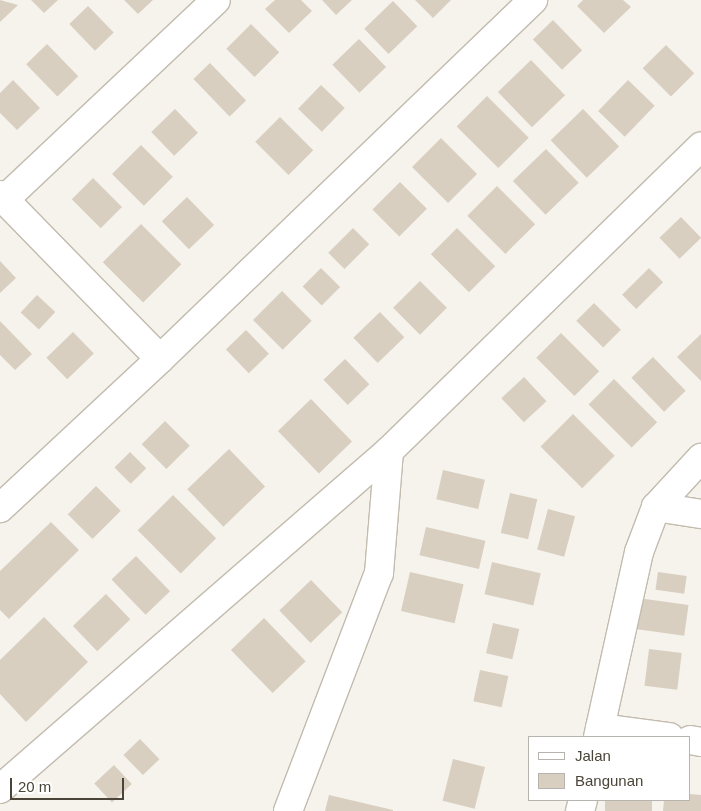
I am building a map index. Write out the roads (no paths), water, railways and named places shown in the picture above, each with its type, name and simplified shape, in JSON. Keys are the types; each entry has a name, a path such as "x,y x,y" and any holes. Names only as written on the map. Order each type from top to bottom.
{"street":[{"path":"160,359 2,198 216,0"},
{"path":"0,508 160,359 533,0"},
{"path":"0,789 389,451 701,147"},
{"path":"288,811 379,573 389,451"},
{"path":"652,736 599,733 639,552 656,507 701,458"},
{"path":"656,507 701,514"}]}
